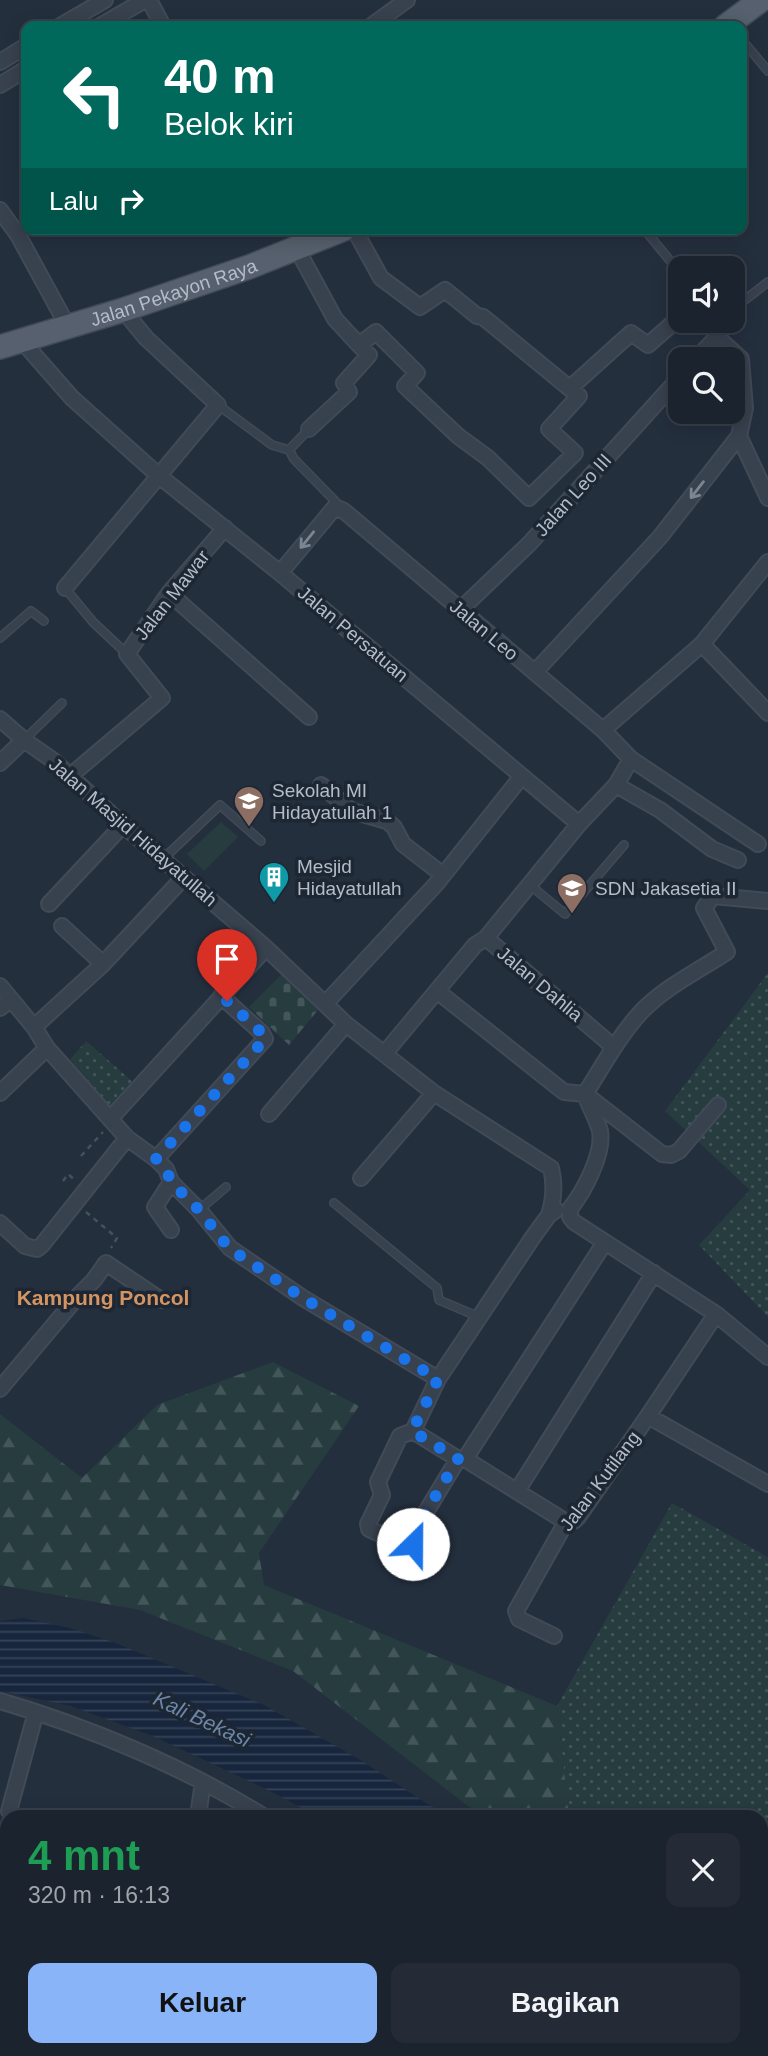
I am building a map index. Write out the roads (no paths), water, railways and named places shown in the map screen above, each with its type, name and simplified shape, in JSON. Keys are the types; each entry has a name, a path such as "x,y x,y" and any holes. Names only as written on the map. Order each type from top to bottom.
{"main road":[{"path":"740,21 760,0"},
{"name":"Jalan Pekayon Raya","path":"11,344 123,310 329,235"}],"street":[{"path":"69,21 105,0"},
{"path":"109,21 147,0 160,21"},
{"path":"378,21 407,0"},
{"path":"0,62 21,49"},
{"path":"0,85 21,72"},
{"path":"0,210 18,235 67,326"},
{"path":"357,235 381,278 420,307 445,290 477,316 483,317 579,396 549,429 575,453 529,498 488,458 458,436 405,386 417,373 376,332 359,345"},
{"path":"297,248 335,319 369,355 344,383 349,392 309,429"},
{"path":"65,588 218,405 146,338 123,310"},
{"path":"570,388 631,333 648,345 668,327"},
{"path":"535,672 660,537 739,436 745,408 741,359 717,337 707,347"},
{"name":"Jalan Persatuan","path":"11,344 158,475 280,573 579,824"},
{"name":"Jalan Leo III","path":"460,610 529,544 668,390"},
{"path":"739,436 768,498"},
{"path":"280,573 335,507"},
{"name":"Jalan Leo","path":"335,507 344,511 535,672 603,730 631,759 758,844"},
{"name":"Jalan Mawar","path":"70,776 162,698 127,654 169,593 225,528"},
{"path":"603,730 702,644 768,562"},
{"path":"169,593 309,717"},
{"path":"702,644 768,713"},
{"name":"Jalan Masjid Hidayatullah","path":"0,719 54,761 123,825 266,948 346,1024 434,1093 551,1168 554,1180 549,1215"},
{"path":"0,762 24,740"},
{"path":"486,938 579,824 615,785 631,759"},
{"path":"325,1004 443,875 522,776"},
{"path":"321,785 352,811 387,821 394,827 403,844 443,875"},
{"path":"615,785 660,810 712,849 738,860"},
{"path":"49,904 123,825"},
{"path":"34,1027 103,964 184,877"},
{"path":"585,1094 612,1051 641,1013 666,990 727,952 704,908 713,896 768,901"},
{"path":"62,926 103,964"},
{"name":"Jalan Dahlia","path":"385,1053 475,945 486,938 609,1043 612,1051"},
{"path":"111,1121 266,948"},
{"path":"0,986 6,1004 34,1027 47,1048 127,1138 166,1169 171,1182 199,1210 229,1248 303,1298 438,1379"},
{"path":"437,992 564,1092 585,1094 662,1154 671,1155 680,1151 718,1105"},
{"path":"156,1159 265,1039 262,1033 221,996"},
{"path":"270,1114 346,1024"},
{"path":"0,1093 47,1048"},
{"path":"361,1178 434,1093"},
{"path":"585,1094 600,1132 597,1160 570,1209 570,1217 716,1314 768,1357"},
{"path":"0,1223 25,1246 37,1249 127,1138"},
{"path":"171,1182 155,1207 171,1230"},
{"path":"570,1209 558,1210 549,1215 438,1379 412,1431 400,1436 380,1474 378,1482 382,1495 368,1524 369,1529 408,1546 412,1545 426,1512 605,1242"},
{"path":"0,1389 106,1263 161,1300"},
{"path":"517,1491 654,1273"},
{"name":"Jalan Kutilang","path":"554,1636 519,1619 516,1611 566,1522 574,1521 578,1517 716,1314"},
{"path":"648,1416 768,1484"},
{"path":"412,1431 566,1522"},
{"path":"0,1702 68,1723 203,1782 252,1810"},
{"path":"9,1810 36,1712"},
{"path":"199,1810 203,1782"}],"lane":[{"path":"747,46 768,72"},
{"path":"649,235 668,258"},
{"path":"745,300 768,282"},
{"path":"717,333 717,337"},
{"path":"218,405 272,444 289,450 294,459 335,501 335,507"},
{"path":"289,450 309,429"},
{"path":"65,588 93,622 127,654"},
{"path":"0,638 32,611 44,621"},
{"path":"24,740 62,703"},
{"path":"163,859 220,805 261,841"},
{"path":"530,885 565,914 624,845"},
{"path":"199,1210 226,1187"},
{"path":"334,1203 437,1288 439,1300 479,1317"}],"water":[{"name":"Kali Bekasi","path":"23,1618 70,1628 116,1643 264,1705 362,1761 437,1810 306,1810 155,1737 71,1706 0,1691 0,1621"}],"place":[{"name":"Sekolah MI Hidayatullah 1","path":"249,828"},
{"name":"Mesjid Hidayatullah","path":"274,904"},
{"name":"SDN Jakasetia II","path":"572,915"}],"district":[{"name":"Kampung Poncol","path":"103,1297"}]}
